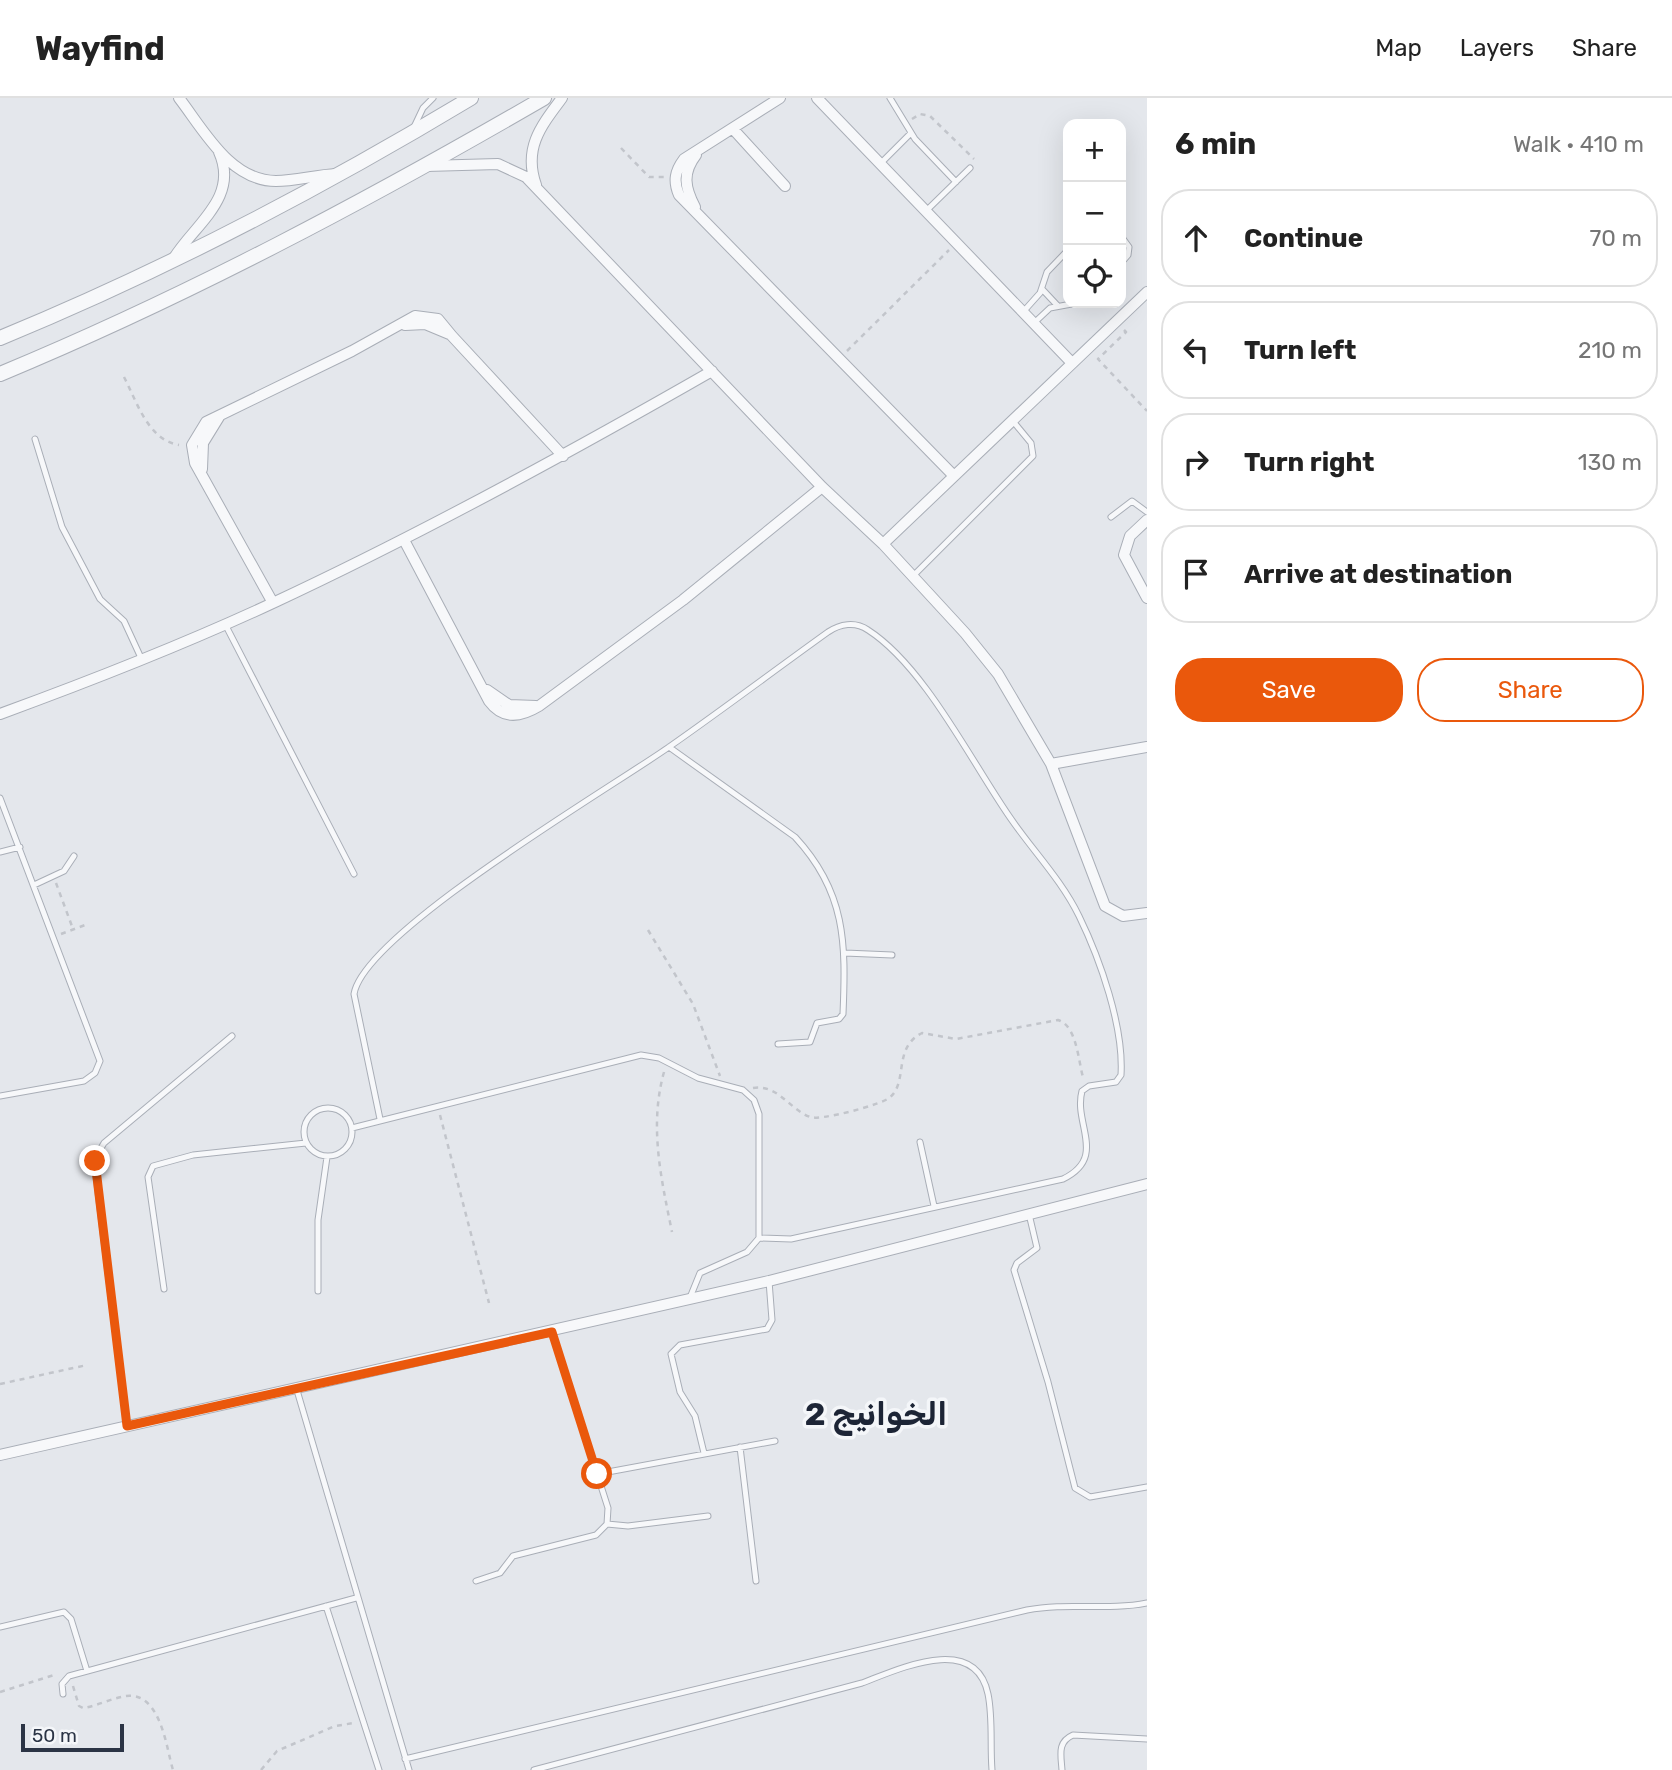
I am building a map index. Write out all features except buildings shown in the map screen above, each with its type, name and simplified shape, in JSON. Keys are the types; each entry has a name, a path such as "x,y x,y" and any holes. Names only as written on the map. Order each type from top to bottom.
{"street":[{"path":"179,98 216,147 241,171 257,178 275,181 338,174"},
{"path":"0,338 172,263 338,174 471,98"},
{"path":"0,374 191,288 426,166 544,98"},
{"path":"537,187 531,163 534,139 562,98"},
{"path":"780,98 684,159 676,173 679,195 954,476"},
{"path":"817,98 1072,363"},
{"path":"733,129 785,186"},
{"path":"172,263 182,244 210,216 222,194 224,170 216,147"},
{"path":"698,213 689,195 686,179 690,163 699,151"},
{"path":"426,166 498,164 526,177 822,487 883,544 965,633 998,674 1051,764 1105,906 1123,916 1147,913"},
{"path":"883,544 1147,292"},
{"path":"273,603 195,463 192,444 199,428 415,316 430,316 444,324 563,456"},
{"path":"0,714 142,660 273,603 404,540 563,456 712,371"},
{"path":"203,475 203,443 220,415"},
{"path":"404,540 494,707 510,715 527,713 683,600 822,487"},
{"path":"1147,520 1130,536 1124,555 1147,598"},
{"path":"1051,764 1147,747"},
{"path":"0,1455 689,1300 1147,1184"}],"lane":[{"path":"413,131 419,115 433,98"},
{"path":"890,98 911,133 956,182"},
{"path":"880,164 911,133"},
{"path":"926,211 970,168"},
{"path":"1023,312 1042,289 1046,272 1063,255"},
{"path":"1042,289 1057,305"},
{"path":"1034,323 1057,305 1063,304"},
{"path":"913,576 1033,456 1031,443 1012,420"},
{"path":"35,439 62,527 100,599 124,621 142,660"},
{"path":"1111,517 1132,501 1147,512"},
{"path":"225,624 354,874"},
{"path":"380,1119 354,1002 355,985 363,971 393,940 444,898 668,747 834,628 856,625 870,631 895,654 924,689 1009,817 1059,881 1080,919 1107,991 1122,1071 1116,1082 1085,1087 1080,1096 1087,1151 1076,1171 1063,1179 791,1239 759,1238"},
{"path":"668,747 779,824 810,853 827,880 839,910 845,953 842,1017 817,1023 810,1042 778,1044"},
{"path":"0,798 97,1048 98,1068 84,1081 0,1096"},
{"path":"0,852 20,846"},
{"path":"34,885 54,877 69,866 74,856"},
{"path":"845,953 892,955"},
{"path":"127,1426 95,1168 97,1155 104,1143 232,1036"},
{"path":"352,1128 632,1057 650,1055 698,1078 743,1090 754,1100 759,1114 759,1238 747,1252 700,1273 689,1300"},
{"path":"322,1109 338,1111 352,1128 348,1147 338,1155 327,1157 315,1153 306,1143 305,1123 308,1116 322,1109"},
{"path":"920,1142 934,1206"},
{"path":"164,1289 148,1177 153,1166 193,1155 306,1143"},
{"path":"318,1291 318,1220 327,1157"},
{"path":"1029,1214 1037,1248 1017,1264 1014,1270 1048,1382 1075,1488 1082,1495 1090,1497 1147,1487"},
{"path":"704,1453 695,1416 678,1387 671,1353 680,1345 766,1329 772,1320 769,1281"},
{"path":"476,1581 500,1573 513,1556 596,1535 607,1524 609,1513 552,1332"},
{"path":"296,1387 356,1598 409,1770"},
{"path":"597,1474 775,1441"},
{"path":"740,1447 756,1581"},
{"path":"607,1524 628,1526 708,1517"},
{"path":"63,1694 62,1684 69,1676 356,1598"},
{"path":"405,1759 1027,1609 1060,1604 1122,1606 1147,1603"},
{"path":"326,1606 379,1770"},
{"path":"0,1627 64,1612 71,1619 87,1671"},
{"path":"534,1770 862,1683 915,1663 940,1660 968,1665 985,1684 989,1701 992,1770"},
{"path":"1062,1770 1061,1746 1064,1740 1073,1735 1147,1739"}],"path":[{"path":"906,123 920,114 930,116 977,162 970,168"},
{"path":"621,148 652,178 676,173"},
{"path":"839,358 956,243"},
{"path":"1115,322 1126,332 1098,359 1147,411"},
{"path":"124,377 159,436 174,444 192,444"},
{"path":"54,877 73,929"},
{"path":"54,936 85,925"},
{"path":"648,930 693,1004 723,1086"},
{"path":"743,1090 769,1088 806,1116 822,1118 889,1098 897,1088 905,1050 922,1033 956,1039 1058,1020 1066,1023 1071,1030 1085,1087"},
{"path":"667,1062 659,1097 656,1132 672,1232"},
{"path":"437,1105 489,1303"},
{"path":"0,1384 87,1365"},
{"path":"0,1692 68,1671 79,1706 83,1708 126,1696 140,1699 151,1706 157,1715 173,1770"},
{"path":"261,1770 277,1751 335,1726 363,1722"}],"district":[{"name":"الخوانيج 2","path":"876,1414"}],"route":[{"path":"95,1161 127,1426 552,1332 597,1474"}]}
